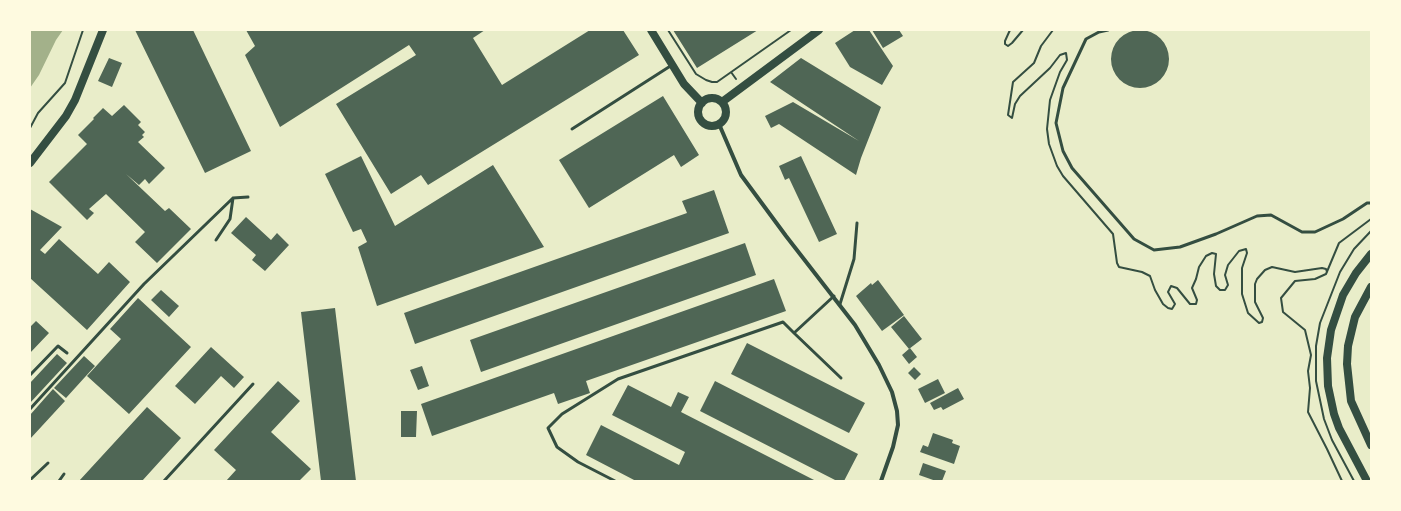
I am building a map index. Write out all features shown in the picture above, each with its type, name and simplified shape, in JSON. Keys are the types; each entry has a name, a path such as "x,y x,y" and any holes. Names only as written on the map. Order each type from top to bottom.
{"main road":[{"path":"30,163 66,116 75,100 103,30"},
{"path":"650,30 684,84 702,103"},
{"path":"722,102 819,30"},
{"path":"712,98 722,102 725,106 726,116 720,124 710,126 701,121 698,112 702,103 712,98"},
{"path":"1367,481 1339,428 1334,414 1328,386 1327,358 1331,330 1343,295 1356,273 1371,254"},
{"path":"1371,286 1355,317 1348,346 1347,364 1351,401 1371,445"}],"street":[{"path":"720,124 741,175 855,325 879,365 892,392 897,411 896,439 881,481"}],"lane":[{"path":"1108,30 1099,32 1086,39 1063,88 1056,123 1063,150 1072,168 1134,239 1154,250 1180,247 1216,234 1257,216 1271,215 1302,232 1315,232 1343,219 1367,203 1371,203"},
{"path":"572,129 672,65"},
{"path":"30,409 144,284 233,198 248,197"},
{"path":"216,240 230,219 233,198"},
{"path":"840,304 854,259 857,223"},
{"path":"794,333 834,296"},
{"path":"615,481 578,462 557,447 548,428 562,414 618,379 783,322 840,378"},
{"path":"30,375 58,346 67,353"},
{"path":"164,481 254,384"},
{"path":"30,480 48,463"},
{"path":"59,481 64,474"}],"path":[{"path":"30,128 38,113 65,83 83,30"},
{"path":"668,30 700,77 712,82 717,82 791,30"},
{"path":"1010,30 1005,41 1005,44 1008,46 1023,30"},
{"path":"1053,30 1042,46 1034,63 1013,82 1008,116 1012,118 1015,104 1020,96 1050,68 1060,55 1066,53 1067,60 1060,72 1050,100 1047,124 1049,144 1057,166 1063,176 1113,234 1117,263 1120,267 1142,272 1150,276 1155,290 1163,304 1172,309 1175,304 1168,292 1171,286 1177,288 1190,304 1196,304 1197,300 1192,288 1199,267 1206,256 1212,253 1216,254 1214,274 1216,286 1220,290 1225,290 1228,285 1225,274 1228,265 1239,251 1246,249 1247,252 1242,268 1242,294 1248,313 1259,323 1262,322 1263,318 1255,302 1255,284 1257,278 1265,270 1272,267 1295,272 1322,268 1326,269 1327,272"},
{"path":"731,72 735,78"},
{"path":"1342,481 1308,412 1310,388 1308,371 1311,356 1305,330 1283,312 1281,298 1295,281 1315,280 1326,274 1339,243 1371,219"}],"shaded area":[{"path":"30,30 63,30 56,40 39,75 30,88"}],"building":[{"path":"135,30 193,30 251,151 205,173"},
{"path":"246,30 485,30 473,38 502,85 590,30 623,30 639,55 428,185 421,175 391,194 336,104 416,55 409,45 280,127 245,55 255,46"},
{"path":"673,30 758,30 697,68"},
{"path":"855,30 869,30 893,66 882,85 850,67 835,43"},
{"path":"872,30 899,30 903,36 883,48"},
{"path":"1140,30 1151,32 1164,43 1167,48 1169,59 1167,70 1156,83 1151,86 1140,88 1129,86 1116,75 1113,70 1111,59 1113,48 1124,35 1129,32"},
{"path":"109,58 122,63 112,87 98,81"},
{"path":"801,58 881,107 856,175 779,124 771,128 765,116 793,102 859,141 770,82"},
{"path":"663,96 699,155 681,167 674,155 589,208 559,160"},
{"path":"124,105 141,122 138,125 145,132 142,135 144,137 138,142 165,168 149,184 145,179 139,185 126,174 165,211 169,208 191,229 157,263 135,242 145,232 106,194 89,209 94,213 87,220 49,182 87,144 78,135 94,119 93,118 103,108 112,116"},
{"path":"361,156 395,226 493,165 544,247 377,306 358,247 367,242 361,229 353,232 325,174"},
{"path":"801,156 837,234 819,242 789,178 785,180 779,166"},
{"path":"714,190 729,233 415,344 404,313 687,213 682,201"},
{"path":"30,209 62,227 40,250 45,254 59,239 98,274 109,262 130,282 87,330 30,278"},
{"path":"246,217 271,240 277,233 289,245 265,271 252,260 256,255 231,233"},
{"path":"745,243 756,275 481,372 470,340"},
{"path":"774,279 786,311 586,381 590,393 558,404 554,393 432,436 421,404"},
{"path":"878,280 904,315 882,331 856,296 871,283 872,285"},
{"path":"161,290 179,306 169,317 151,300"},
{"path":"138,298 191,347 129,414 87,376 121,339 110,329"},
{"path":"335,308 356,481 321,481 301,312"},
{"path":"904,316 922,339 909,349 891,327"},
{"path":"36,321 49,333 30,353 30,327"},
{"path":"747,343 865,403 849,433 731,374"},
{"path":"211,347 244,377 234,388 221,376 195,404 175,386"},
{"path":"910,348 917,357 909,364 902,355"},
{"path":"57,354 67,363 30,403 30,383"},
{"path":"84,356 95,366 66,398 54,388"},
{"path":"422,366 429,386 418,390 410,370"},
{"path":"914,367 921,374 915,380 908,373"},
{"path":"938,379 945,393 925,403 918,389"},
{"path":"278,381 300,401 271,432 311,469 299,481 226,481 236,470 214,450"},
{"path":"715,381 858,454 844,481 837,481 700,411"},
{"path":"628,385 671,407 678,392 689,397 681,412 816,481 636,481 586,455 601,425 679,465 685,452 612,415"},
{"path":"958,388 964,399 943,410 941,407 934,410 930,403"},
{"path":"53,389 65,401 30,439 30,415"},
{"path":"147,407 181,438 142,481 79,481"},
{"path":"401,411 417,411 416,437 401,437"},
{"path":"933,433 953,440 952,443 960,446 954,464 920,452 923,445 928,447"},
{"path":"923,463 946,471 942,481 936,481 919,475"}]}
